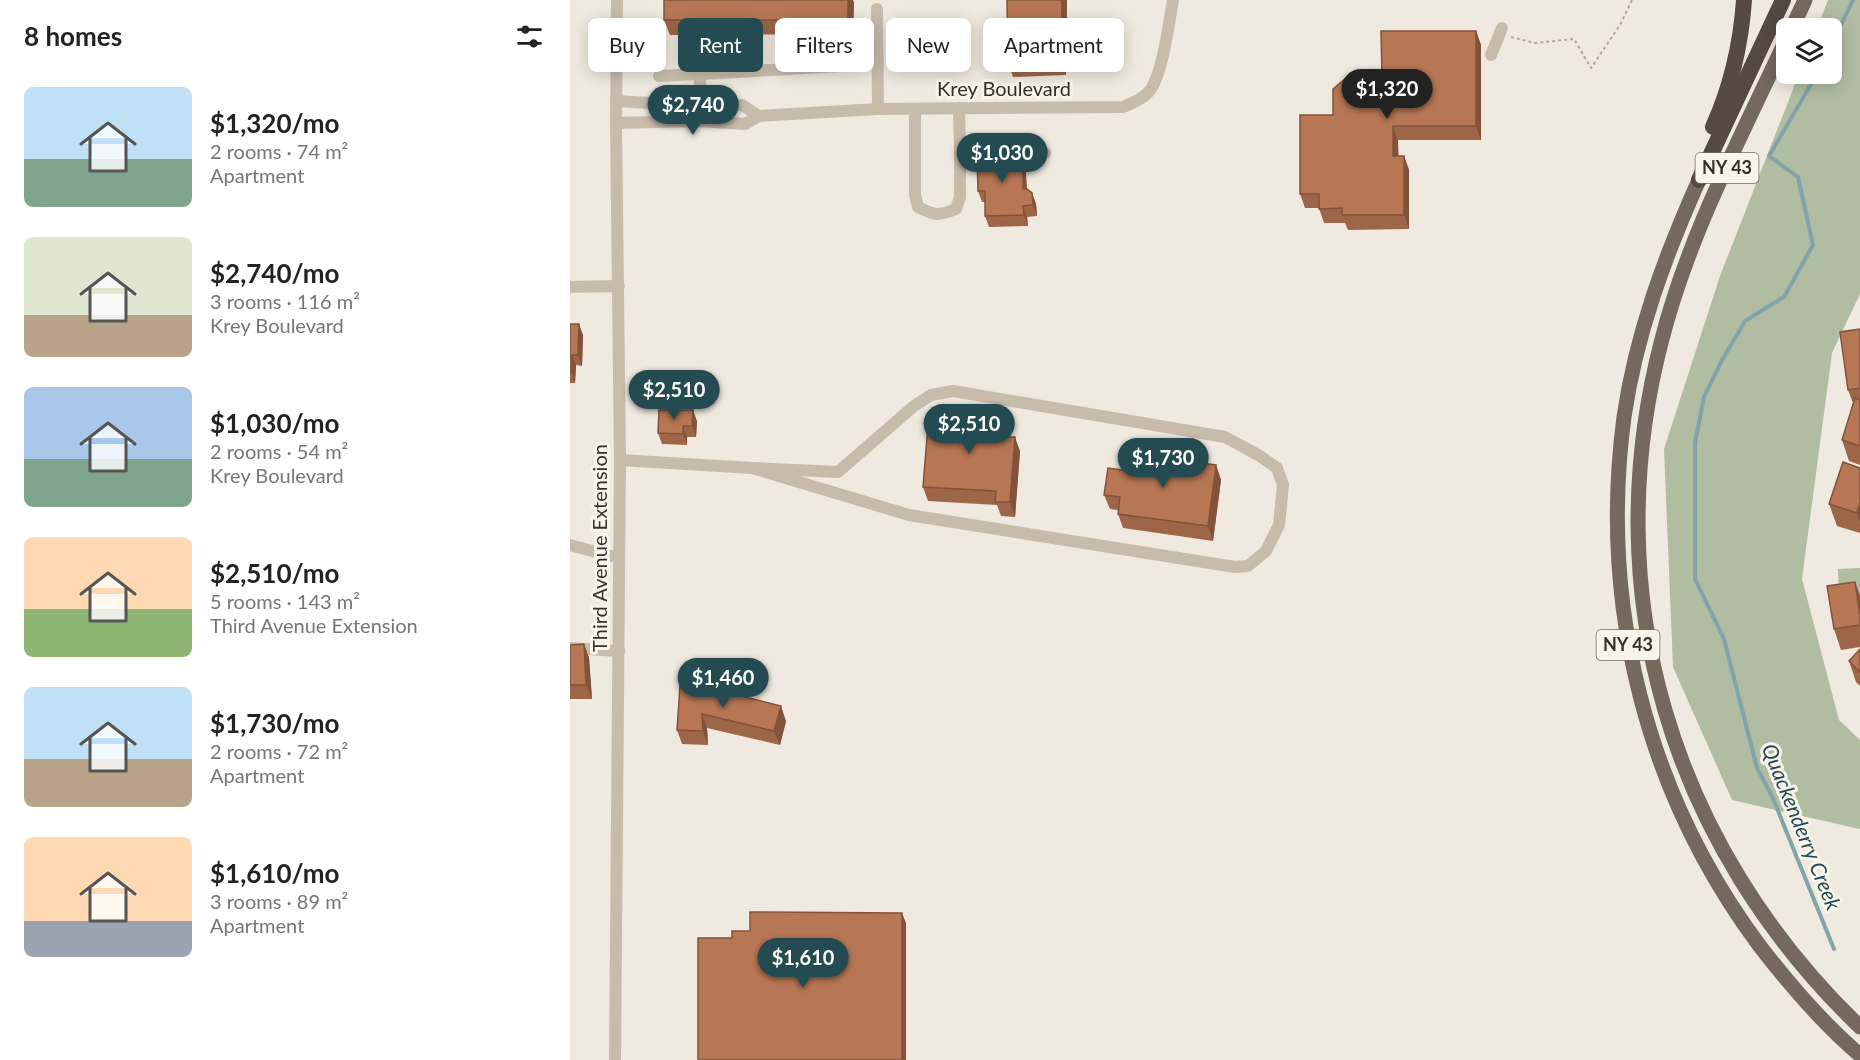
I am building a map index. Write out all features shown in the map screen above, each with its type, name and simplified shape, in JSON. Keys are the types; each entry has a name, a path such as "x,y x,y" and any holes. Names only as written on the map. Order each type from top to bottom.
{"highway":[{"path":"1699,180 1706,141 1726,93 1733,67 1744,0"},
{"path":"1699,180 1783,0"}],"main road":[{"path":"1797,18 1805,0"},
{"name":"NY 43","path":"1776,62 1701,225 1673,299 1662,339 1645,419 1640,459 1639,568 1645,619 1660,695 1686,773 1702,810 1730,864 1763,915 1812,978 1860,1027"},
{"name":"NY 43","path":"1699,180 1653,292 1624,416 1617,498 1617,541 1624,622 1631,661 1643,710 1667,781 1702,857 1734,910 1770,959 1825,1022 1860,1054"}],"street":[{"name":"Third Avenue Extension","path":"615,1060 620,460 616,123 617,0"},
{"name":"Krey Boulevard","path":"616,123 697,121 745,124 759,116 878,109 1123,107 1151,90 1167,34 1173,0"},
{"path":"877,9 878,109"},
{"path":"1491,56 1501,31"},
{"path":"659,76 878,64"},
{"path":"697,121 700,106 700,74"},
{"name":"Krey Boulevard","path":"616,101 700,106 742,105 759,116"},
{"path":"915,109 915,195 918,207 933,215 941,215 956,209 960,196 959,108"},
{"path":"960,152 1045,153"},
{"path":"570,287 619,286"},
{"path":"620,460 838,472 914,406 931,395 953,391 1225,437 1277,468 1283,485 1283,500 1279,525 1266,551 1248,566 1235,567 909,515 752,468"},
{"path":"570,545 619,558"},
{"path":"570,648 619,651"}],"path":[{"path":"1501,31 1535,43 1574,39 1591,68 1620,25 1632,0"}],"green space":[{"path":"1828,0 1860,0 1860,294 1832,353 1802,579 1839,720 1860,740 1860,829 1732,800 1673,667 1664,449 1720,276 1795,84 1842,84 1842,18 1821,18"},
{"path":"1860,568 1860,595 1839,595 1838,569"}],"building":[{"path":"664,0 848,0 848,18 763,20 763,18 678,18 678,20 666,20"},
{"path":"1007,0 1062,0 1062,18 1007,18"},
{"path":"1381,31 1476,31 1476,126 1393,126 1393,156 1404,156 1404,215 1342,215 1342,208 1319,209 1319,194 1300,194 1300,115 1333,115 1333,89 1346,78 1382,77"},
{"path":"998,151 998,155 1016,154 1016,163 1023,163 1023,189 1032,193 1033,205 1023,206 1024,215 985,216 985,191 978,191 977,152"},
{"path":"570,324 579,324 578,355 572,355 572,372 570,372"},
{"path":"1860,329 1860,388 1848,390 1840,332"},
{"path":"1855,398 1860,400 1860,446 1842,440"},
{"path":"659,410 693,410 692,426 683,426 683,434 658,433"},
{"path":"929,412 1003,418 1001,437 1015,437 1010,502 995,502 996,491 923,487"},
{"path":"1126,453 1216,465 1208,526 1118,514 1120,497 1104,495 1108,468 1123,470"},
{"path":"1843,462 1860,468 1860,503 1857,513 1829,504"},
{"path":"1855,582 1860,625 1834,629 1827,586"},
{"path":"584,644 586,685 570,685 570,645"},
{"path":"1860,649 1860,672 1849,661"},
{"path":"680,686 706,687 781,706 774,731 702,714 703,731 677,730"},
{"path":"750,912 902,913 902,1060 698,1060 698,938 732,938 732,931 750,931"}],"waterway":[{"name":"Quackenderry Creek","path":"1842,23 1853,0"},
{"name":"Quackenderry Creek","path":"1811,84 1769,156 1798,177 1813,245 1784,297 1745,321 1704,397 1695,443 1695,579 1724,639 1757,768 1772,796 1834,949"}]}
